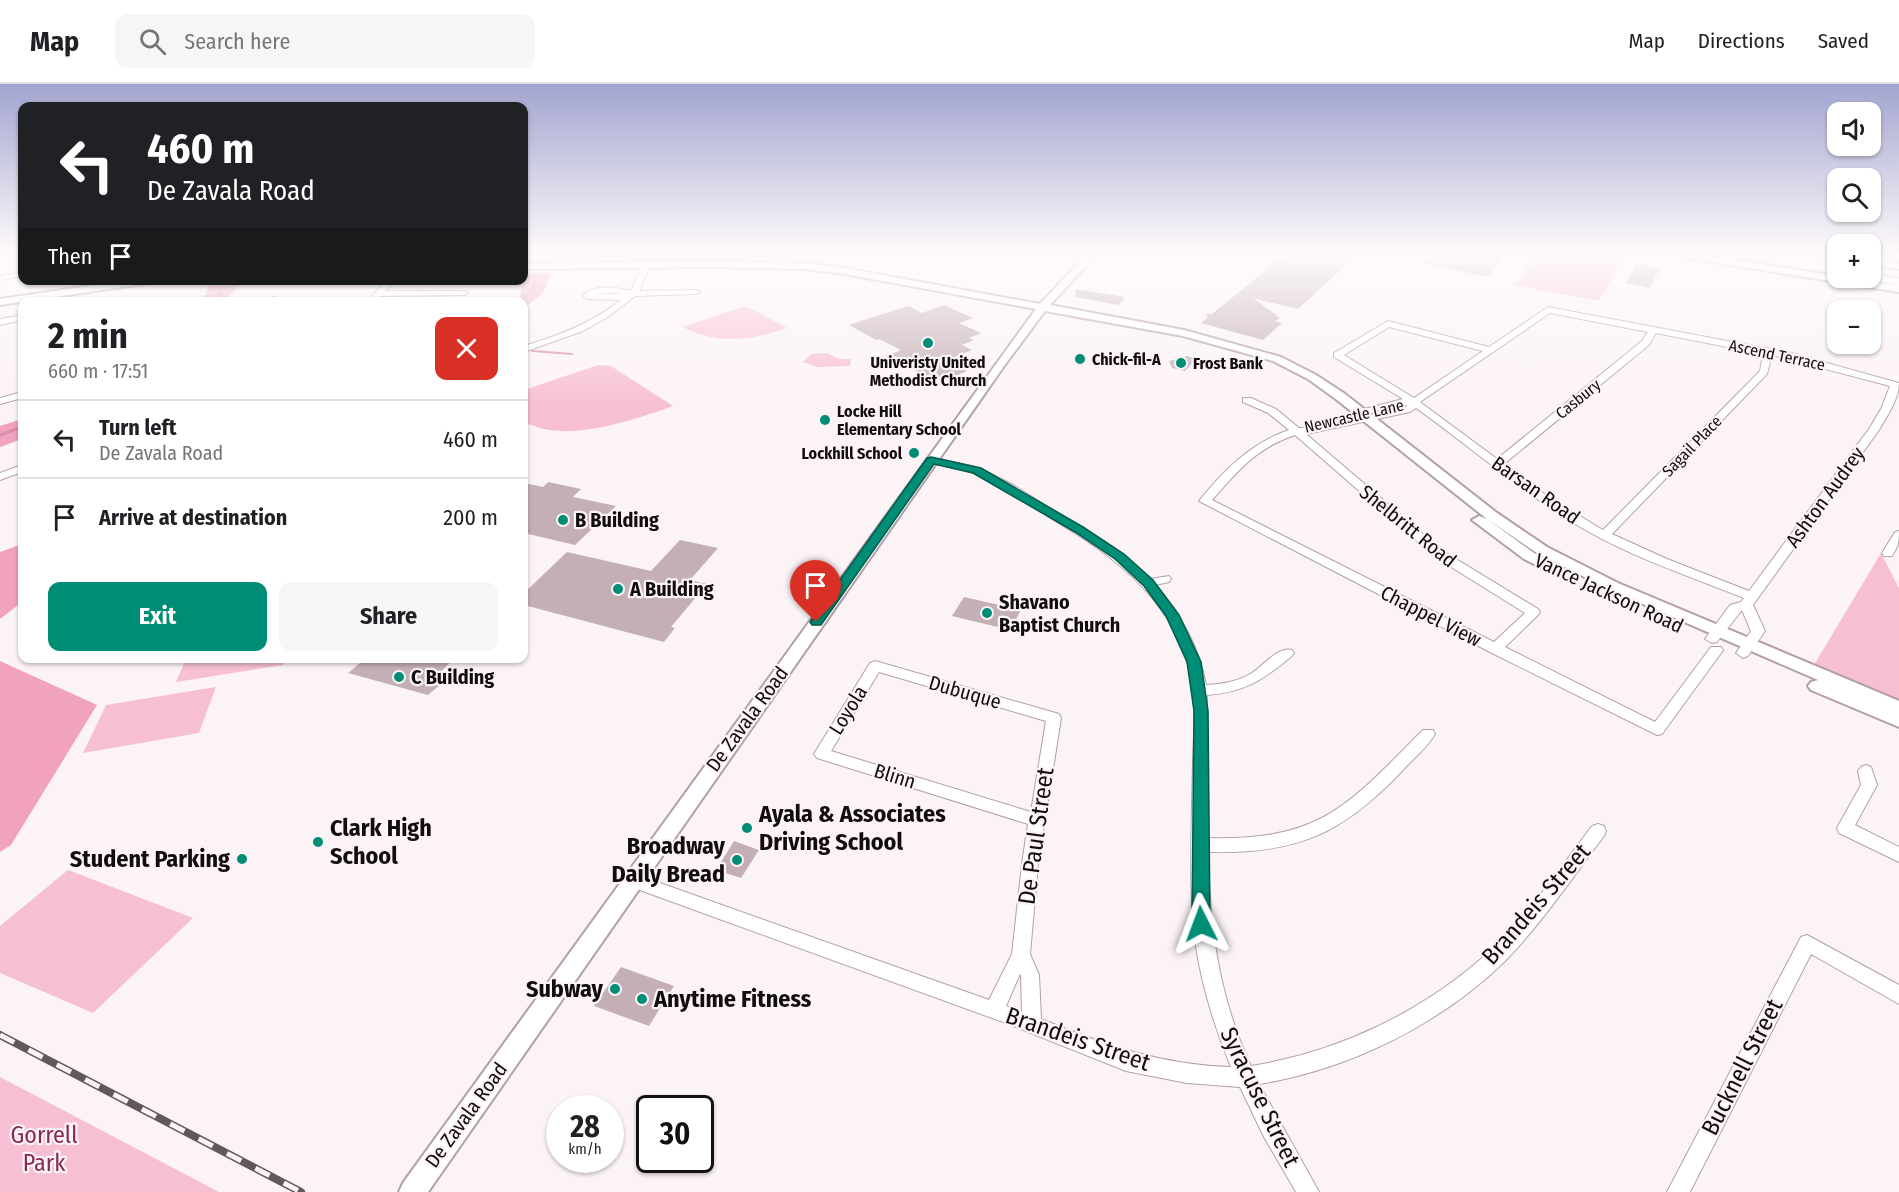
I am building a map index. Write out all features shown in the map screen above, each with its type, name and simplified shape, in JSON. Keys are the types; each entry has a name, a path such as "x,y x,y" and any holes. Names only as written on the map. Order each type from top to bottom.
{"main road":[{"name":"Vance Jackson Road","path":"1036,306 1184,333 1259,356 1277,359 1312,377 1474,516 1529,555 1604,594 1715,640 1746,648 1899,708"},
{"name":"De Zavala Road","path":"412,1192 931,460 1043,307"},
{"name":"Vance Jackson Road","path":"1746,648 1899,721"}],"street":[{"path":"528,348 584,328 610,312 616,306"},
{"name":"Ascend Terrace","path":"1548,310 1768,352 1819,363 1897,385"},
{"name":"Newcastle Lane","path":"1204,501 1253,451 1272,439 1296,430 1410,410 1414,402 1548,310"},
{"path":"0,322 18,319"},
{"name":"Barsan Road","path":"1491,350 1388,324 1337,355 1380,378 1563,511 1605,535 1749,601"},
{"name":"Casbury","path":"1498,463 1646,344 1653,330"},
{"name":"Sagail Place","path":"1605,535 1764,372 1768,352"},
{"name":"Ashton Audrey","path":"1657,730 1735,608 1749,601 1874,430 1897,385"},
{"path":"0,401 18,396"},
{"name":"Shelbritt Road","path":"1247,400 1272,411 1296,430 1439,554 1533,612 1496,649"},
{"name":"Newcastle Lane","path":"1359,418 1399,402 1414,402"},
{"path":"1389,406 1400,413"},
{"name":"Syracuse Street","path":"931,460 977,471 1098,541 1148,583 1172,615 1184,638 1194,662 1199,691 1201,924 1209,971 1223,1023 1245,1077 1276,1141 1308,1192"},
{"path":"0,477 18,470"},
{"name":"Chappel View","path":"1204,501 1657,730"},
{"path":"1888,553 1899,535"},
{"path":"1148,583 1166,579"},
{"path":"1746,648 1758,631 1749,601"},
{"path":"1730,615 1754,622"},
{"path":"1199,691 1231,689 1246,683 1287,653"},
{"name":"Dubuque","path":"875,666 1054,718"},
{"name":"Loyola","path":"822,754 875,666"},
{"name":"De Paul Street","path":"994,1010 1021,954 1037,820 1054,718"},
{"path":"1200,845 1258,844 1279,841 1318,829 1334,821 1362,800 1428,734"},
{"name":"Blinn","path":"822,754 1037,820"},
{"path":"1866,771 1869,784 1845,828 1899,855"},
{"name":"Brandeis Street","path":"632,880 994,1010 1126,1061 1210,1077 1245,1077 1298,1067 1326,1058 1393,1029 1451,994 1497,956 1535,912 1598,831"},
{"name":"Bucknell Street","path":"1678,1192 1807,943 1899,995"},
{"name":"De Paul Street","path":"1021,954 1030,975 1032,1024"}],"green space":[{"path":"748,307 787,328 735,339 708,336 683,327"},
{"path":"827,353 839,359 851,359 850,366 817,367 803,362 811,354"},
{"path":"598,365 611,366 673,406 645,416 595,428 550,430 528,424 528,389"},
{"path":"1881,553 1899,588 1899,701 1814,665"},
{"path":"184,663 284,663 283,665 176,682"},
{"path":"216,687 199,733 83,753 106,705"},
{"path":"68,870 193,918 93,1013 0,973 0,926"},
{"name":"Gorrell Park","path":"0,1077 219,1192 0,1192"}],"shaded area":[{"path":"18,420 18,440 0,447 0,426"},
{"path":"18,545 18,605 0,619 0,552"},
{"path":"0,661 97,705 11,845 0,852"}],"building":[{"name":"Univeristy United Methodist Church","path":"908,306 922,313 946,306 973,318 959,323 981,333 969,338 974,340 962,345 972,350 952,358 964,364 958,366 967,371 946,380 937,375 930,378 887,356 901,350 879,339 876,340 849,325"},
{"path":"1222,306 1263,306 1280,318 1275,321 1282,323 1263,340 1201,323 1208,317 1206,314 1212,314"},
{"path":"1285,306 1302,306 1298,309"},
{"name":"Frost Bank","path":"1187,356 1196,359 1185,371 1172,368 1169,361"},
{"name":"B Building","path":"548,482 581,489 573,497 616,506 575,545 528,534 528,484 543,487"},
{"name":"A Building","path":"680,540 718,548 690,580 712,585 701,598 697,596 671,627 675,628 664,642 528,606 528,589 567,552 651,571"},
{"name":"Shavano Baptist Church","path":"964,597 1021,610 1010,630 952,616"},
{"name":"C Building","path":"360,663 450,663 431,681 441,684 428,695 348,673"},
{"name":"Broadway Daily Bread","path":"734,841 759,850 741,878 716,870"},
{"name":"Anytime Fitness","path":"621,967 674,986 649,1026 594,1006"}],"waterway":[{"path":"532,351 572,354"},
{"path":"0,435 18,428"}],"railway":[{"path":"0,1035 301,1192"}],"place":[{"name":"Univeristy United Methodist Church","path":"928,343"},
{"name":"Chick-fil-A","path":"1080,359"},
{"name":"Frost Bank","path":"1181,363"},
{"name":"Locke Hill Elementary School","path":"825,420"},
{"name":"Lockhill School","path":"914,453"},
{"name":"B Building","path":"563,520"},
{"name":"A Building","path":"618,589"},
{"name":"Shavano Baptist Church","path":"987,613"},
{"name":"C Building","path":"399,677"},
{"name":"Ayala & Associates Driving School","path":"747,828"},
{"name":"Clark High School","path":"318,842"},
{"name":"Student Parking","path":"242,859"},
{"name":"Broadway Daily Bread","path":"737,860"},
{"name":"Subway","path":"615,989"},
{"name":"Anytime Fitness","path":"642,999"}],"route":[{"path":"816,622 931,460 977,471 1079,529 1119,556 1148,583 1172,615 1194,662 1201,711 1201,924"}]}
